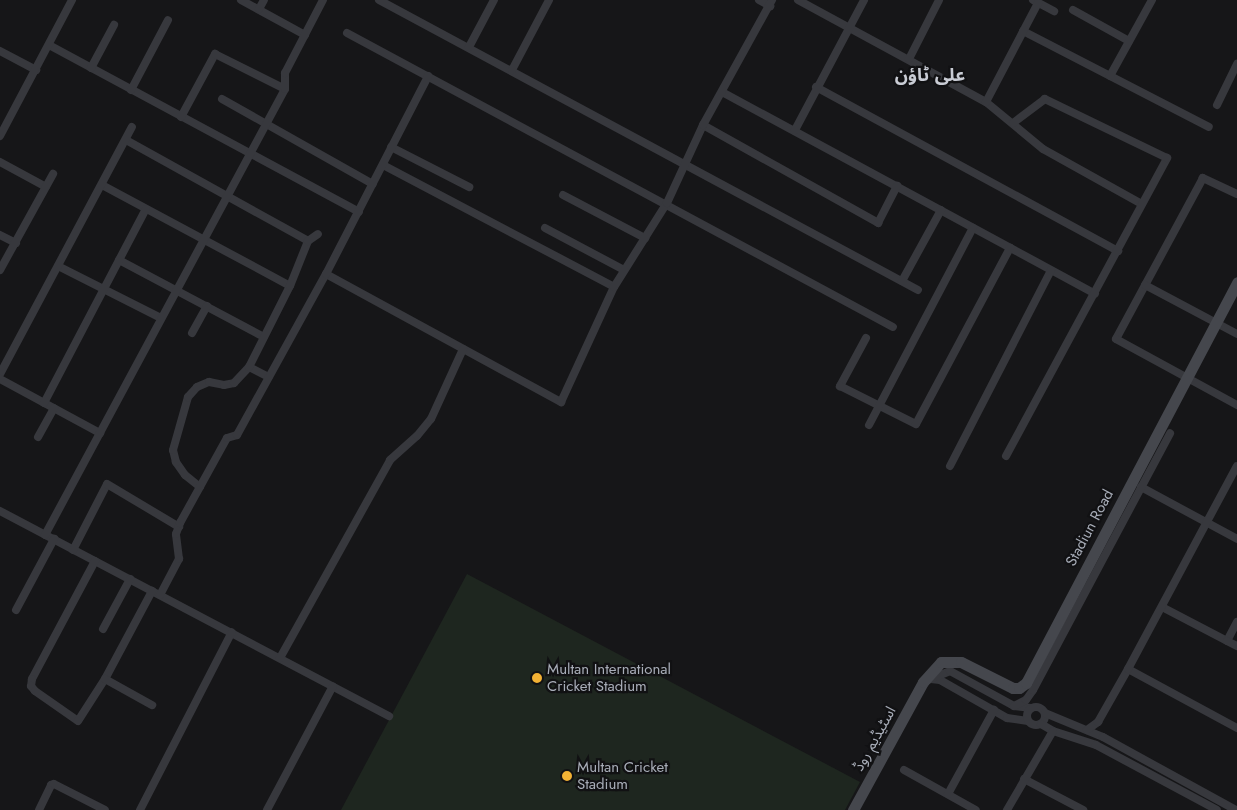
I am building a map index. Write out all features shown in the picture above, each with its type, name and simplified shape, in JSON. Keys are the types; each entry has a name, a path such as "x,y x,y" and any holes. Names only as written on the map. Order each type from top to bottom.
{"main road":[{"name":"Stadiun Road","path":"927,681 935,668 947,660 966,664 1010,686 1019,688 1026,682 1237,282"},
{"name":"اسٹیڈیم روڈ","path":"853,810 927,681"}],"street":[{"path":"0,136 72,0"},
{"path":"241,0 305,35"},
{"path":"259,10 264,0"},
{"path":"46,535 285,89 285,73 323,0"},
{"path":"379,0 469,46 918,290"},
{"path":"469,46 494,0"},
{"path":"512,70 549,0"},
{"path":"326,274 561,402 614,287 667,203 703,125 771,3 758,0"},
{"path":"798,0 850,26 986,102 1043,149 1142,204"},
{"path":"795,130 816,87 864,0"},
{"path":"909,59 939,0"},
{"path":"1110,76 1152,0"},
{"path":"986,102 1023,31 1036,1 1054,11"},
{"path":"1072,10 1129,41"},
{"path":"131,90 168,20"},
{"path":"91,68 114,25"},
{"path":"1023,31 1209,127"},
{"path":"347,33 894,326"},
{"path":"49,45 359,212"},
{"path":"0,52 36,70"},
{"path":"181,117 215,54 285,89"},
{"path":"1217,104 1237,64"},
{"path":"95,561 32,678 32,686 78,721 178,559 176,534 179,527 227,438 237,435 326,274 428,76"},
{"path":"816,87 1118,251"},
{"path":"722,92 1095,294"},
{"path":"222,99 373,184"},
{"path":"1006,456 1167,158 1046,99 1013,123"},
{"path":"703,125 878,223 897,186"},
{"path":"0,374 132,127"},
{"path":"126,140 308,242"},
{"path":"391,147 469,187"},
{"path":"0,162 46,187"},
{"path":"382,165 614,287"},
{"path":"0,270 53,174"},
{"path":"1237,194 1203,178 1116,339 1237,405"},
{"path":"102,185 290,286"},
{"path":"563,195 645,238"},
{"path":"44,403 146,208"},
{"path":"902,281 941,210"},
{"path":"545,228 624,270"},
{"path":"869,424 973,228"},
{"path":"200,487 185,475 176,462 174,450 188,397 197,387 209,382 224,385 234,383 249,366 290,286 308,242 318,234"},
{"path":"0,235 16,243"},
{"path":"866,338 840,386 916,424 1010,248"},
{"path":"119,260 264,337"},
{"path":"58,266 161,318"},
{"path":"950,466 1050,270"},
{"path":"1145,285 1237,334"},
{"path":"192,332 207,306"},
{"path":"280,658 390,460 417,436 431,419 464,349"},
{"path":"249,366 269,377"},
{"path":"0,379 100,433"},
{"path":"38,437 54,408"},
{"path":"1014,706 1026,700 1033,690 1170,433"},
{"path":"1087,730 1095,726 1128,669 1237,466"},
{"path":"74,550 107,484 179,527"},
{"path":"1140,487 1237,539"},
{"path":"0,511 389,716"},
{"path":"16,610 54,539"},
{"path":"104,629 130,579"},
{"path":"1162,607 1237,646"},
{"path":"1227,641 1237,622"},
{"path":"140,810 232,632"},
{"path":"1128,669 1237,728"},
{"path":"927,681 942,672 950,671 1014,706 1039,707 1045,713 1103,737 1236,810"},
{"path":"104,679 152,705"},
{"path":"927,681 940,680 1007,718 1028,721 1033,725 1041,724 1053,731 1096,745 1217,810"},
{"path":"267,810 333,686"},
{"path":"1028,721 1026,716 1031,708"},
{"path":"948,794 994,710"},
{"path":"1041,724 1044,722 1045,713"},
{"path":"1007,810 1053,731"},
{"path":"904,770 976,810"},
{"path":"1024,779 1083,810"},
{"path":"39,810 51,786 54,784 105,810"}],"shaded area":[{"name":"Multan International Cricket Stadium","path":"467,574 860,782 845,810 341,810"}],"place":[{"name":"Multan International Cricket Stadium","path":"537,678"},
{"name":"Multan Cricket Stadium","path":"567,776"}],"district":[{"name":"علی ٹاؤن","path":"930,75"}]}
